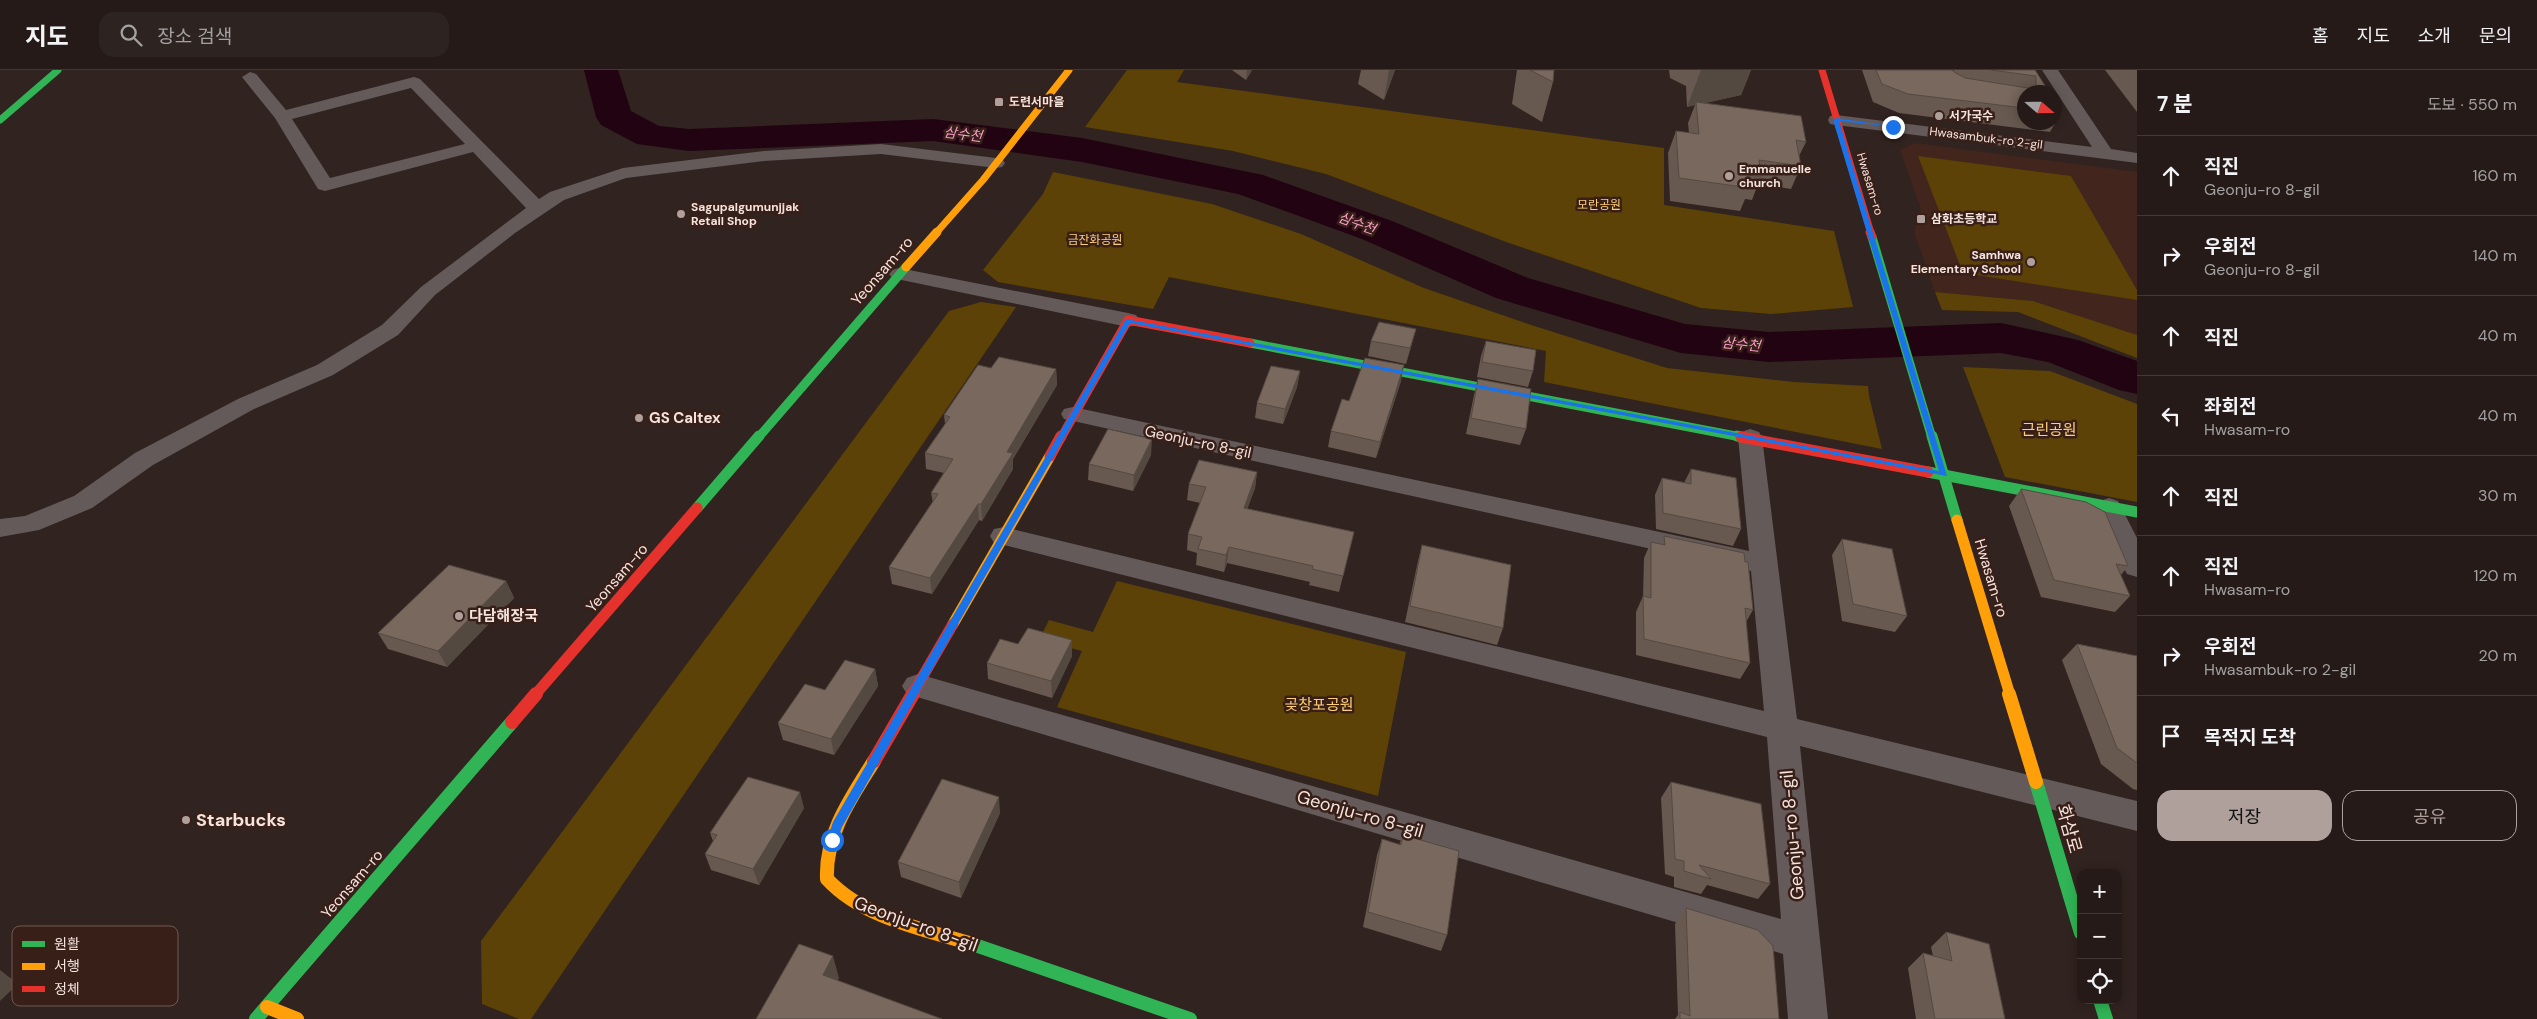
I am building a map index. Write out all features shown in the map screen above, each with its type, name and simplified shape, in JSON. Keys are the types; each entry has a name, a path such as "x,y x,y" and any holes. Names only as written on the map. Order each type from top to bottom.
{"street":[{"path":"0,120 58,70"},
{"name":"Yeonsam-ro","path":"256,1019 999,160 1069,70"},
{"path":"1822,70 1836,120"},
{"path":"2050,70 2105,153"},
{"path":"250,77 282,116 325,185 477,146"},
{"path":"282,116 414,82 538,209"},
{"path":"2062,106 2075,107"},
{"name":"Hwasambuk-ro 2-gil","path":"1836,120 2137,158"},
{"name":"Hwasam-ro","path":"1836,120 2040,792"},
{"path":"0,528 29,524 82,502 144,459 246,404 325,370 390,330 428,291 557,196 623,173 764,156 881,149 999,160"},
{"path":"899,274 1128,320 2137,512"},
{"name":"Geonju-ro 8-gil","path":"1128,320 837,825 828,853 825,878 830,887 842,897 872,910 1190,1019"},
{"name":"Geonju-ro 8-gil","path":"1073,414 1764,564"},
{"name":"Geonju-ro 8-gil","path":"1750,437 1782,728 1808,1019"},
{"path":"2109,507 2137,567"},
{"path":"1004,536 2137,816"},
{"name":"Geonju-ro 8-gil","path":"918,686 1802,942"},
{"name":"화삼로","path":"2040,792 2077,920"},
{"path":"2101,1004 2106,1019"},
{"path":"267,1007 296,1019"}],"shaded area":[{"name":"Samhwa Elementary School","path":"1915,143 2137,172 2137,335 2033,301 1935,292 1914,232 1921,209 1900,150"}],"green space":[{"name":"모란공원","path":"1127,70 1184,70 1177,82 1664,148 1664,205 1834,231 1853,307 1771,314 1701,308 1509,243 1326,174 1233,151 1085,127"},
{"path":"1918,156 2071,176 2137,290 2137,300 1963,273"},
{"name":"금잔화공원","path":"1053,172 1212,204 1301,234 1424,288 1528,324 1667,368 1794,382 1868,386 1882,449 1544,382 1546,351 1169,277 1153,309 998,282 983,270 1043,194"},
{"path":"1935,292 2033,301 2137,335 2137,358 2018,312 1942,310"},
{"path":"981,302 1016,307 531,1019 519,1019 482,1004 481,941 949,311"},
{"name":"근린공원","path":"1963,367 2050,371 2137,404 2137,502 2005,477"},
{"name":"곶창포공원","path":"1117,581 1406,652 1378,796 1057,707 1082,651 1039,640 1049,620 1093,632"}],"building":[{"path":"1530,70 1554,70 1553,82"},
{"path":"1876,70 1952,70 1965,78 2017,86 2017,107 1908,94 1882,84"},
{"path":"1991,70 2035,70 2045,85 2036,85 2036,76"},
{"path":"1696,102 1801,116 1806,142 1796,140 1801,166 1759,160 1761,177 1748,175 1750,188 1679,178 1676,131 1699,134"},
{"path":"1379,322 1416,329 1410,348 1371,341"},
{"path":"1486,341 1536,350 1533,371 1482,362"},
{"path":"999,357 1056,369 1007,452 1013,453 981,504 978,504 930,578 889,567 938,494 931,493 953,459 925,453 950,417 944,415 978,365 991,368"},
{"path":"1365,358 1404,365 1380,442 1331,431 1342,399 1349,401"},
{"path":"1271,366 1300,371 1285,409 1257,403"},
{"path":"1478,379 1531,389 1526,429 1471,418"},
{"path":"1108,429 1152,439 1134,475 1089,464"},
{"path":"1199,460 1257,472 1244,508 1354,532 1343,576 1312,569 1313,566 1229,547 1226,555 1198,549 1202,537 1188,534 1206,487 1189,484"},
{"path":"1691,469 1736,478 1741,529 1663,513 1662,478 1691,484"},
{"path":"2021,489 2086,502 2105,512 2128,566 2116,564 2130,596 2054,580"},
{"path":"1664,536 1744,553 1745,562 1748,562 1753,610 1745,608 1750,663 1644,639 1643,596 1651,598 1651,542 1665,545"},
{"path":"1842,539 1892,549 1907,616 1853,604"},
{"path":"1422,545 1511,565 1503,628 1410,606"},
{"path":"449,565 506,581 438,651 378,633"},
{"path":"1028,628 1072,640 1051,681 987,663 1000,639 1018,644"},
{"path":"2077,644 2137,656 2137,763 2117,748"},
{"path":"845,660 875,669 831,739 778,723 805,684 825,690"},
{"path":"748,777 800,792 753,869 705,854 717,835 710,833"},
{"path":"942,779 999,797 959,882 898,862"},
{"path":"1671,782 1761,804 1770,884 1699,865 1711,879 1684,871 1684,861 1675,859"},
{"path":"1403,835 1459,851 1447,935 1368,912 1382,839 1401,845"},
{"path":"1686,908 1758,930 1773,946 1779,1019 1680,1019 1680,1012 1690,1016"},
{"path":"1946,932 1989,944 2005,1019 1935,1019 1923,953 1952,961"},
{"path":"799,944 833,956 823,975 942,1019 756,1019"}],"waterway":[{"name":"삼수천","path":"601,70 614,117 650,136 689,140 933,130 1082,150 1249,184 1377,230 1512,288 1681,338 1769,347 2001,338 2061,350 2137,379"}],"traffic: fast":[{"path":"0,120 58,70"},
{"path":"1872,237 1957,520"},
{"path":"697,508 906,267"},
{"path":"1250,343 1741,437"},
{"path":"1928,472 2137,512"},
{"path":"256,1019 512,722"},
{"path":"2036,782 2077,920"},
{"path":"972,944 1190,1019"},
{"path":"2101,1004 2106,1019"}],"traffic: slow":[{"path":"906,267 983,180 1069,70"},
{"path":"953,624 1050,456"},
{"path":"1957,520 2036,782"},
{"path":"874,761 840,817 829,848 826,864 827,879 837,890 853,901 872,910 893,919 972,944"},
{"path":"267,1007 297,1019"}],"traffic: jam":[{"path":"1822,70 1872,237"},
{"path":"1050,456 1128,320 1250,343"},
{"path":"1741,437 1928,472"},
{"path":"512,722 697,508"},
{"path":"874,761 953,624"}],"place":[{"name":"도련서마을","path":"999,102"},
{"name":"서가국수","path":"1939,116"},
{"name":"Emmanuelle church","path":"1729,176"},
{"name":"Sagupalgumunjjak Retail Shop","path":"681,214"},
{"name":"삼화초등학교","path":"1921,219"},
{"name":"Samhwa Elementary School","path":"2031,262"},
{"name":"GS Caltex","path":"639,418"},
{"name":"다담해장국","path":"459,616"},
{"name":"Starbucks","path":"186,820"}],"route":[{"path":"832,840 837,825 1128,320 1944,475 1836,120 1893,127"}]}
